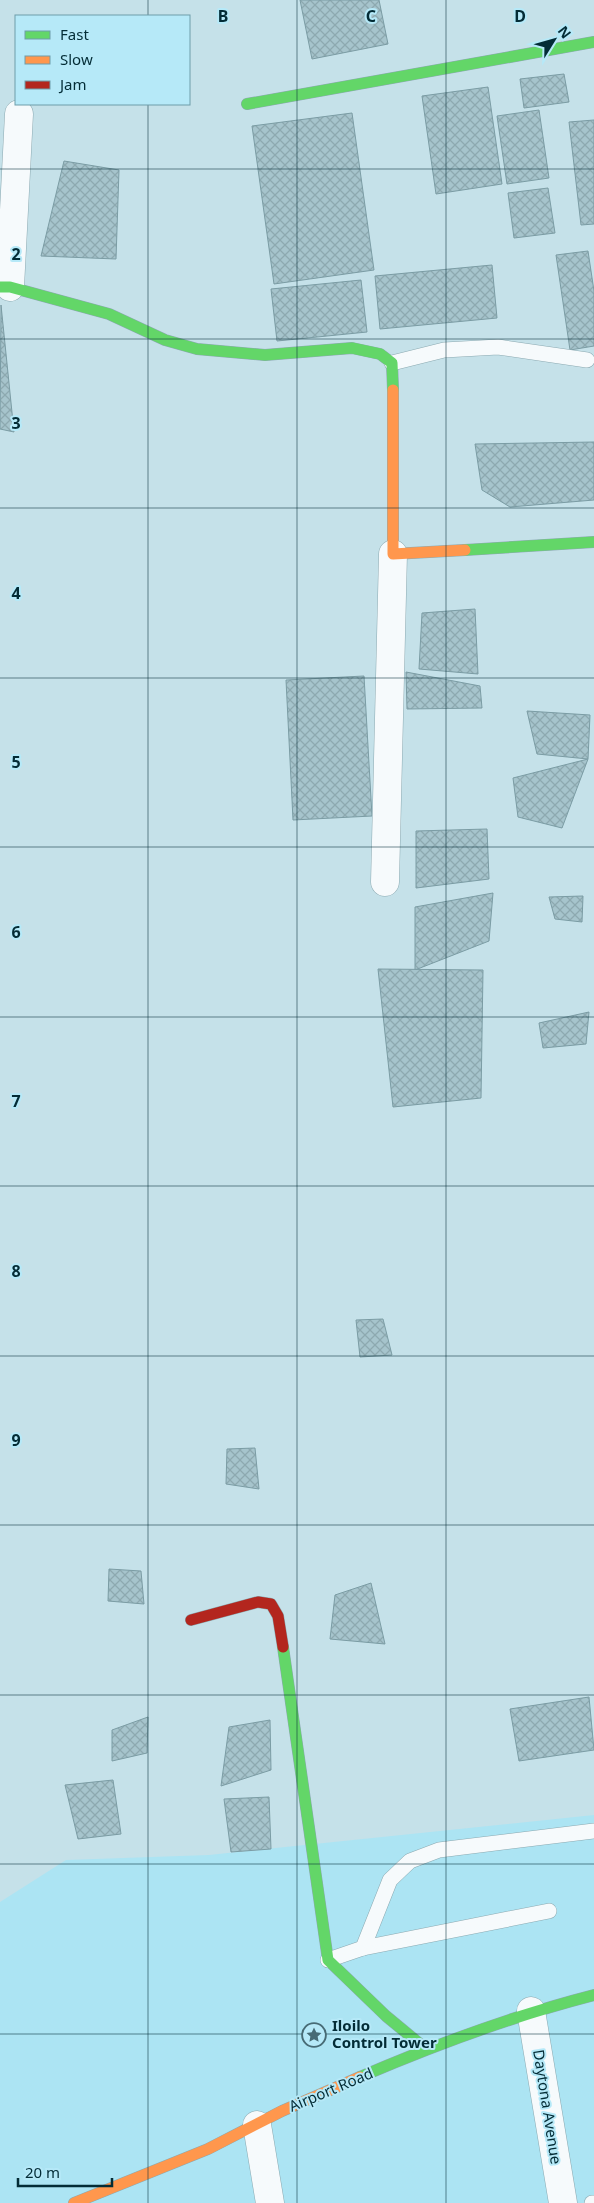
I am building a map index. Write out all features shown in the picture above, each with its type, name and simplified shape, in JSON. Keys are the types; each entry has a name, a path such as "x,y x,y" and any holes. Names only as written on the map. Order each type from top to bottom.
{"street":[{"path":"247,104 594,42"},
{"path":"18,114 5,287 109,314 165,340 197,349 266,355 352,348 380,354 392,362 395,420 385,882"},
{"path":"393,554 594,542"},
{"path":"191,1620 258,1602 271,1604 278,1616 328,1960 386,2016 426,2049"},
{"name":"Airport Road","path":"74,2203 208,2149 282,2111 426,2049 531,2011 594,1995"},
{"name":"Daytona Avenue","path":"531,2011 563,2203"},
{"path":"257,2125 270,2203"}],"lane":[{"path":"392,362 444,350 498,347 587,360"},
{"path":"363,1948 390,1880 410,1862 439,1850 594,1831"},
{"path":"328,1960 363,1948 549,1911"}],"shaded area":[{"path":"594,1815 594,2203 0,2203 0,1902 66,1860 209,1855"}],"building":[{"path":"300,0 379,0 388,44 312,59"},
{"path":"564,74 569,102 524,108 520,79"},
{"path":"488,87 502,184 436,194 422,96"},
{"path":"539,110 549,178 507,184 497,116"},
{"path":"352,113 374,270 274,284 252,126"},
{"path":"594,120 594,224 581,225 569,122"},
{"path":"64,161 119,170 116,259 41,256"},
{"path":"548,188 555,233 514,238 508,193"},
{"path":"588,251 594,291 594,346 570,350 556,255"},
{"path":"492,265 497,318 380,329 375,276"},
{"path":"361,280 367,332 277,341 271,289"},
{"path":"1,305 14,432 0,429"},
{"path":"594,442 594,500 510,507 482,490 475,444"},
{"path":"475,609 478,674 419,669 422,613"},
{"path":"406,672 480,686 482,708 407,709"},
{"path":"364,676 372,816 293,820 286,680"},
{"path":"527,711 590,715 588,759 537,754"},
{"path":"588,759 562,828 518,817 513,778"},
{"path":"487,829 489,879 416,888 416,831"},
{"path":"493,893 489,941 415,970 415,907"},
{"path":"583,896 582,922 555,919 549,897"},
{"path":"378,969 483,970 481,1098 393,1107"},
{"path":"589,1012 586,1044 543,1048 539,1023"},
{"path":"383,1319 392,1355 360,1357 356,1320"},
{"path":"255,1448 259,1489 226,1484 227,1449"},
{"path":"109,1569 141,1571 144,1604 108,1601"},
{"path":"371,1583 385,1644 330,1639 335,1595"},
{"path":"589,1697 594,1750 519,1761 510,1709"},
{"path":"148,1717 147,1753 112,1761 112,1730"},
{"path":"270,1720 271,1770 221,1786 229,1727"},
{"path":"113,1780 121,1834 78,1839 65,1785"},
{"path":"269,1797 271,1849 231,1852 224,1799"}],"traffic: fast":[{"path":"247,104 594,42"},
{"path":"0,287 10,287 109,314 165,340 197,349 265,355 352,348 380,354 392,363 393,390"},
{"path":"465,550 594,542"},
{"path":"283,1647 328,1960 386,2016 426,2049"},
{"path":"360,2077 475,2032 534,2012 594,1995"}],"traffic: slow":[{"path":"393,390 393,554 465,550"},
{"path":"74,2203 208,2149 282,2111 360,2077"}],"traffic: jam":[{"path":"191,1620 258,1602 271,1604 278,1616 283,1647"}],"place":[{"name":"Iloilo Control Tower","path":"314,2035"}]}
